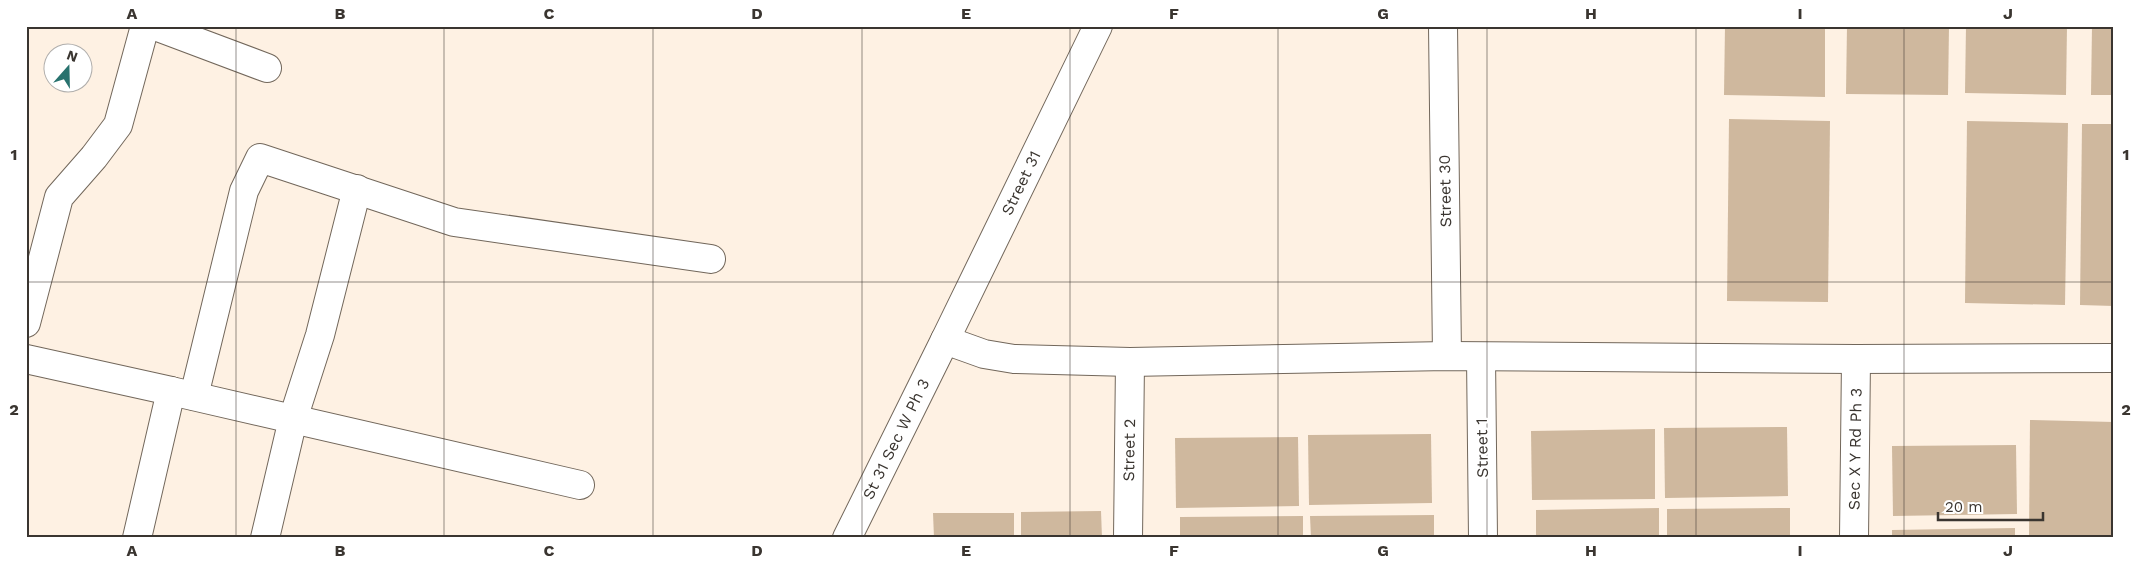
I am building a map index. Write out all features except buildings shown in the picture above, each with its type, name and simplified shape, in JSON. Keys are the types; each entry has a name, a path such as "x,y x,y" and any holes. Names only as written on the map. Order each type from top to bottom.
{"street":[{"path":"26,323 59,197 94,158 118,125 145,26"},
{"path":"155,26 267,68"},
{"name":"Street 31","path":"945,340 1098,26"},
{"name":"Street 30","path":"1442,26 1447,356"},
{"path":"137,538 183,394 244,190 260,158 454,222 711,259"},
{"path":"265,538 293,419 320,335 357,189"},
{"path":"945,340 984,354 1014,359 1130,362 1447,356 1856,359 2114,358"},
{"name":"St 31 Sec W Ph 3","path":"847,538 945,340"},
{"name":"Street 1","path":"1481,357 1483,538"},
{"path":"26,359 580,485"},
{"name":"Sec X Y Rd Ph 3","path":"1854,538 1856,359"},
{"name":"Street 2","path":"1128,538 1130,362"}]}
